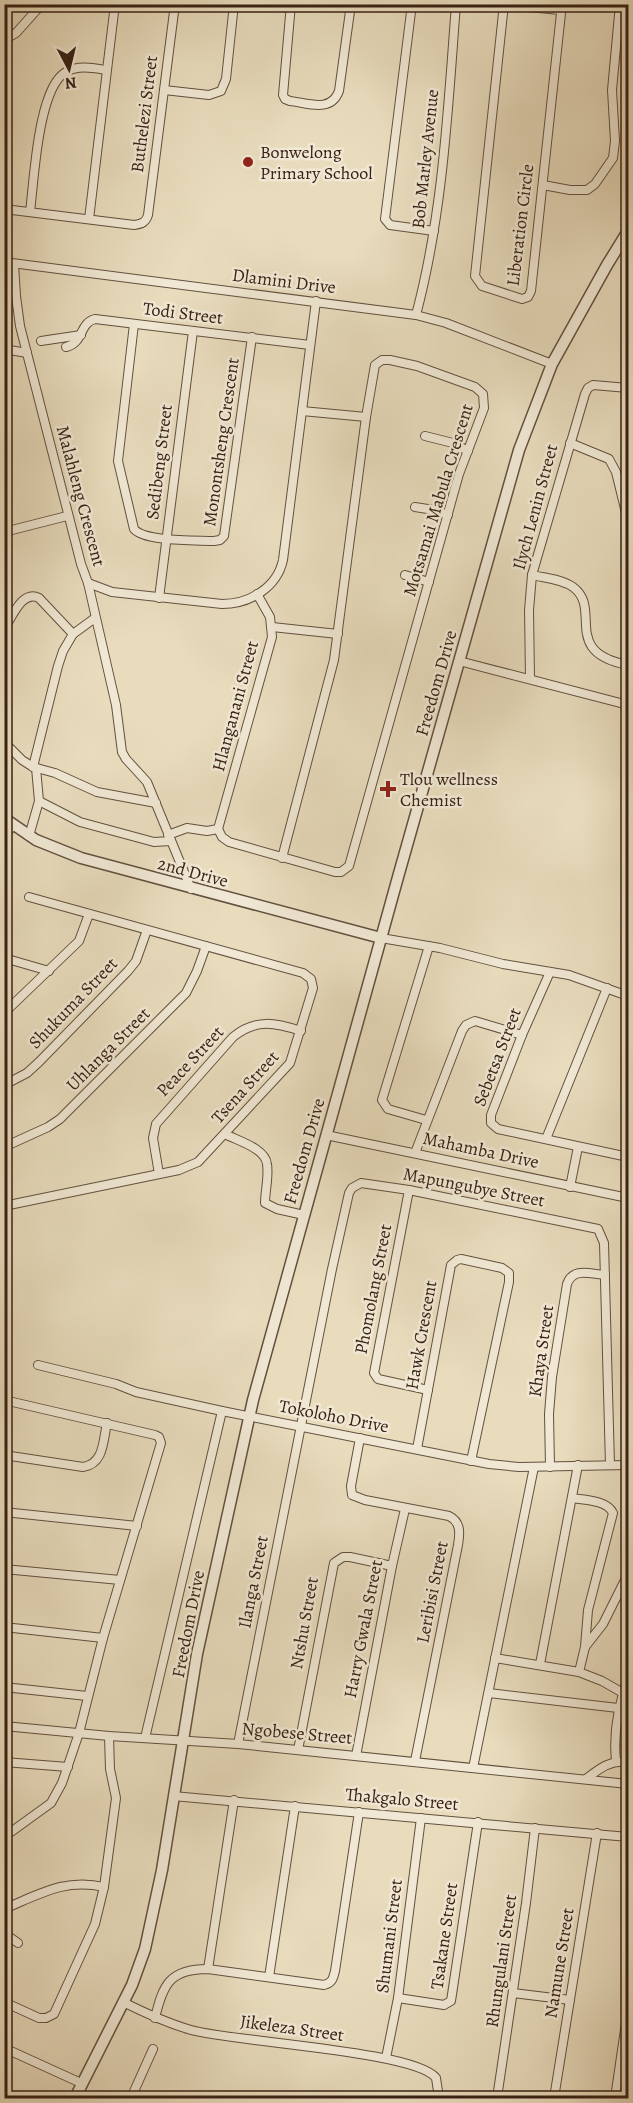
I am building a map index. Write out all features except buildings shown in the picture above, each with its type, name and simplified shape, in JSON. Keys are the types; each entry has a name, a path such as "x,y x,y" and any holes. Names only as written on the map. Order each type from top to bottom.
{"street":[{"path":"4,40 16,33 42,4"},
{"path":"4,209 89,219 115,4"},
{"name":"Buthelezi Street","path":"89,219 140,224 148,215 175,4"},
{"path":"164,90 209,94 221,91 226,79 234,4"},
{"path":"291,4 282,95 290,101 325,105 333,102 339,91 351,4"},
{"path":"412,4 385,219 393,226 434,231"},
{"name":"Bob Marley Avenue","path":"416,315 434,231 456,4"},
{"path":"543,185 570,190 587,190 595,184 613,158 615,141 612,90 620,4"},
{"path":"504,5 561,7"},
{"name":"Liberation Circle","path":"504,5 475,273 476,279 482,286 520,299 529,295 561,7"},
{"path":"30,212 43,113 55,82 60,75 76,68 106,70"},
{"name":"Freedom Drive","path":"75,2098 139,1967 150,1928 210,1591 249,1416 303,1215 519,450 552,364 628,231"},
{"name":"Dlamini Drive","path":"4,262 416,315 446,322 552,364"},
{"name":"Malahleng Crescent","path":"14,264 16,305 27,353 67,516 88,583 112,592 159,598 238,603 257,594 274,581 282,566 316,301"},
{"name":"Todi Street","path":"66,347 76,343 88,322 92,320 310,345"},
{"name":"Monontsheng Crescent","path":"134,324 119,469 134,529 138,534 144,536 214,541 224,536 252,338"},
{"name":"Sedibeng Street","path":"159,598 193,331"},
{"path":"41,342 81,334"},
{"path":"4,349 27,353"},
{"name":"Motsamai Mabula Crescent","path":"390,360 417,366 475,387 483,394 484,408 468,451 349,866 341,872 335,872 282,858 330,681 366,417 376,362 390,360"},
{"name":"Ilych Lenin Street","path":"530,679 529,610 532,575 588,388 597,385 628,388"},
{"path":"302,411 366,417"},
{"path":"425,436 446,440 468,451"},
{"path":"570,442 609,459 616,472 628,521"},
{"path":"415,507 448,515"},
{"path":"4,532 67,516"},
{"path":"532,575 567,583 574,587 583,602 590,644 603,657 628,665"},
{"path":"405,576 429,582"},
{"path":"88,583 116,705 122,752 145,778 191,888"},
{"name":"Hlanganani Street","path":"218,829 272,627 268,612 257,594"},
{"path":"4,629 25,598 34,595 73,634"},
{"path":"29,836 39,801 34,768 58,666 63,651 73,634 95,618"},
{"path":"272,627 338,634"},
{"path":"459,662 628,705"},
{"path":"4,742 22,760 34,768 55,773 97,792 156,802"},
{"path":"39,801 81,822 154,842 169,838 187,828 207,831 218,829 222,837 229,842 282,858"},
{"path":"4,837 9,821"},
{"name":"2nd Drive","path":"9,821 29,836 55,849 81,858 381,938"},
{"name":"Tsena Street","path":"4,1206 179,1170 198,1162 285,1071 302,1031 313,988 309,977 303,973 29,897"},
{"path":"4,1013 79,941 89,914"},
{"name":"Shukuma Street","path":"4,1085 33,1067 128,971 136,961 147,930"},
{"path":"381,938 569,975 628,996"},
{"name":"Uhlanga Street","path":"4,1147 48,1127 73,1107 186,993 206,946"},
{"path":"426,1120 388,1109 382,1100 429,946"},
{"path":"4,958 49,971"},
{"name":"Sebetsa Street","path":"550,972 522,1035 491,1115 491,1123 498,1129 628,1157"},
{"path":"546,1139 607,988"},
{"path":"415,1153 426,1120 466,1025 475,1021 522,1035"},
{"name":"Peace Street","path":"159,1174 153,1137 156,1124 234,1037 246,1028 266,1023 302,1031"},
{"path":"225,1134 261,1152 266,1158 265,1203 277,1209 303,1215"},
{"name":"Mahamba Drive","path":"326,1135 628,1198"},
{"path":"570,1187 578,1147"},
{"name":"Mapungubye Street","path":"301,1427 349,1193 352,1188 361,1183 409,1190 598,1229 604,1243 610,1465"},
{"name":"Phomolang Street","path":"409,1190 374,1373 378,1379 428,1389"},
{"name":"Hawk Crescent","path":"417,1449 451,1265 461,1259 506,1270 509,1273 471,1461"},
{"name":"Khaya Street","path":"550,1467 549,1414 552,1377 569,1277 575,1273 605,1275"},
{"name":"Tokoloho Drive","path":"38,1365 116,1383 136,1392 471,1461 502,1466 534,1467 628,1465"},
{"path":"4,1400 155,1435 160,1440 160,1447 103,1638 68,1767 51,1803 4,1837"},
{"path":"145,1738 222,1411"},
{"path":"4,1455 83,1467 92,1466 98,1461 101,1453 107,1423"},
{"name":"Ilanga Street","path":"238,1744 301,1427"},
{"name":"Leribisi Street","path":"360,1438 351,1486 352,1495 405,1509 449,1516 457,1523 459,1536 415,1761"},
{"path":"540,1664 578,1466"},
{"path":"473,1768 534,1467"},
{"path":"572,1498 606,1505 613,1513 588,1610 585,1647 579,1672"},
{"name":"Harry Gwala Street","path":"356,1756 405,1509"},
{"path":"4,1512 137,1526"},
{"name":"Ntshu Street","path":"298,1750 334,1563 344,1557 350,1557 392,1566"},
{"path":"4,1569 120,1581"},
{"path":"585,1647 603,1624 628,1574"},
{"path":"4,1627 103,1638"},
{"path":"495,1658 579,1672 623,1693"},
{"path":"616,1761 615,1730 618,1708 628,1679"},
{"path":"4,1687 87,1696"},
{"path":"489,1694 618,1708"},
{"name":"Ngobese Street","path":"4,1726 110,1736 238,1744 628,1784"},
{"path":"4,2002 39,2018 46,2018 54,2014 95,1924 104,1887 116,1798 110,1769 110,1736"},
{"path":"586,1779 602,1767 616,1761 628,1762"},
{"path":"4,1762 68,1767"},
{"name":"Thakgalo Street","path":"173,1796 628,1837"},
{"path":"208,1969 234,1800"},
{"path":"269,1977 295,1806"},
{"path":"156,2018 160,1998 170,1981 178,1974 190,1969 208,1969 324,1985 333,1979 358,1812"},
{"name":"Shumani Street","path":"386,2058 398,1998 421,1818"},
{"name":"Tsakane Street","path":"398,1998 444,2005 451,2001 478,1822"},
{"name":"Rhungulani Street","path":"497,2098 535,1828"},
{"name":"Namune Street","path":"554,2098 597,1833"},
{"path":"4,1909 67,1885 88,1884 104,1887"},
{"path":"4,1933 18,1943"},
{"path":"513,1993 570,2000"},
{"name":"Jikeleza Street","path":"123,2002 156,2018 193,2031 386,2058 430,2071 438,2081 439,2098"},
{"path":"615,2098 628,2009"},
{"path":"4,2048 81,2083"},
{"path":"131,2098 153,2049"}],"place":[{"name":"Bonwelong Primary School","path":"248,162"},
{"name":"Tlou wellness Chemist","path":"388,789"}]}
